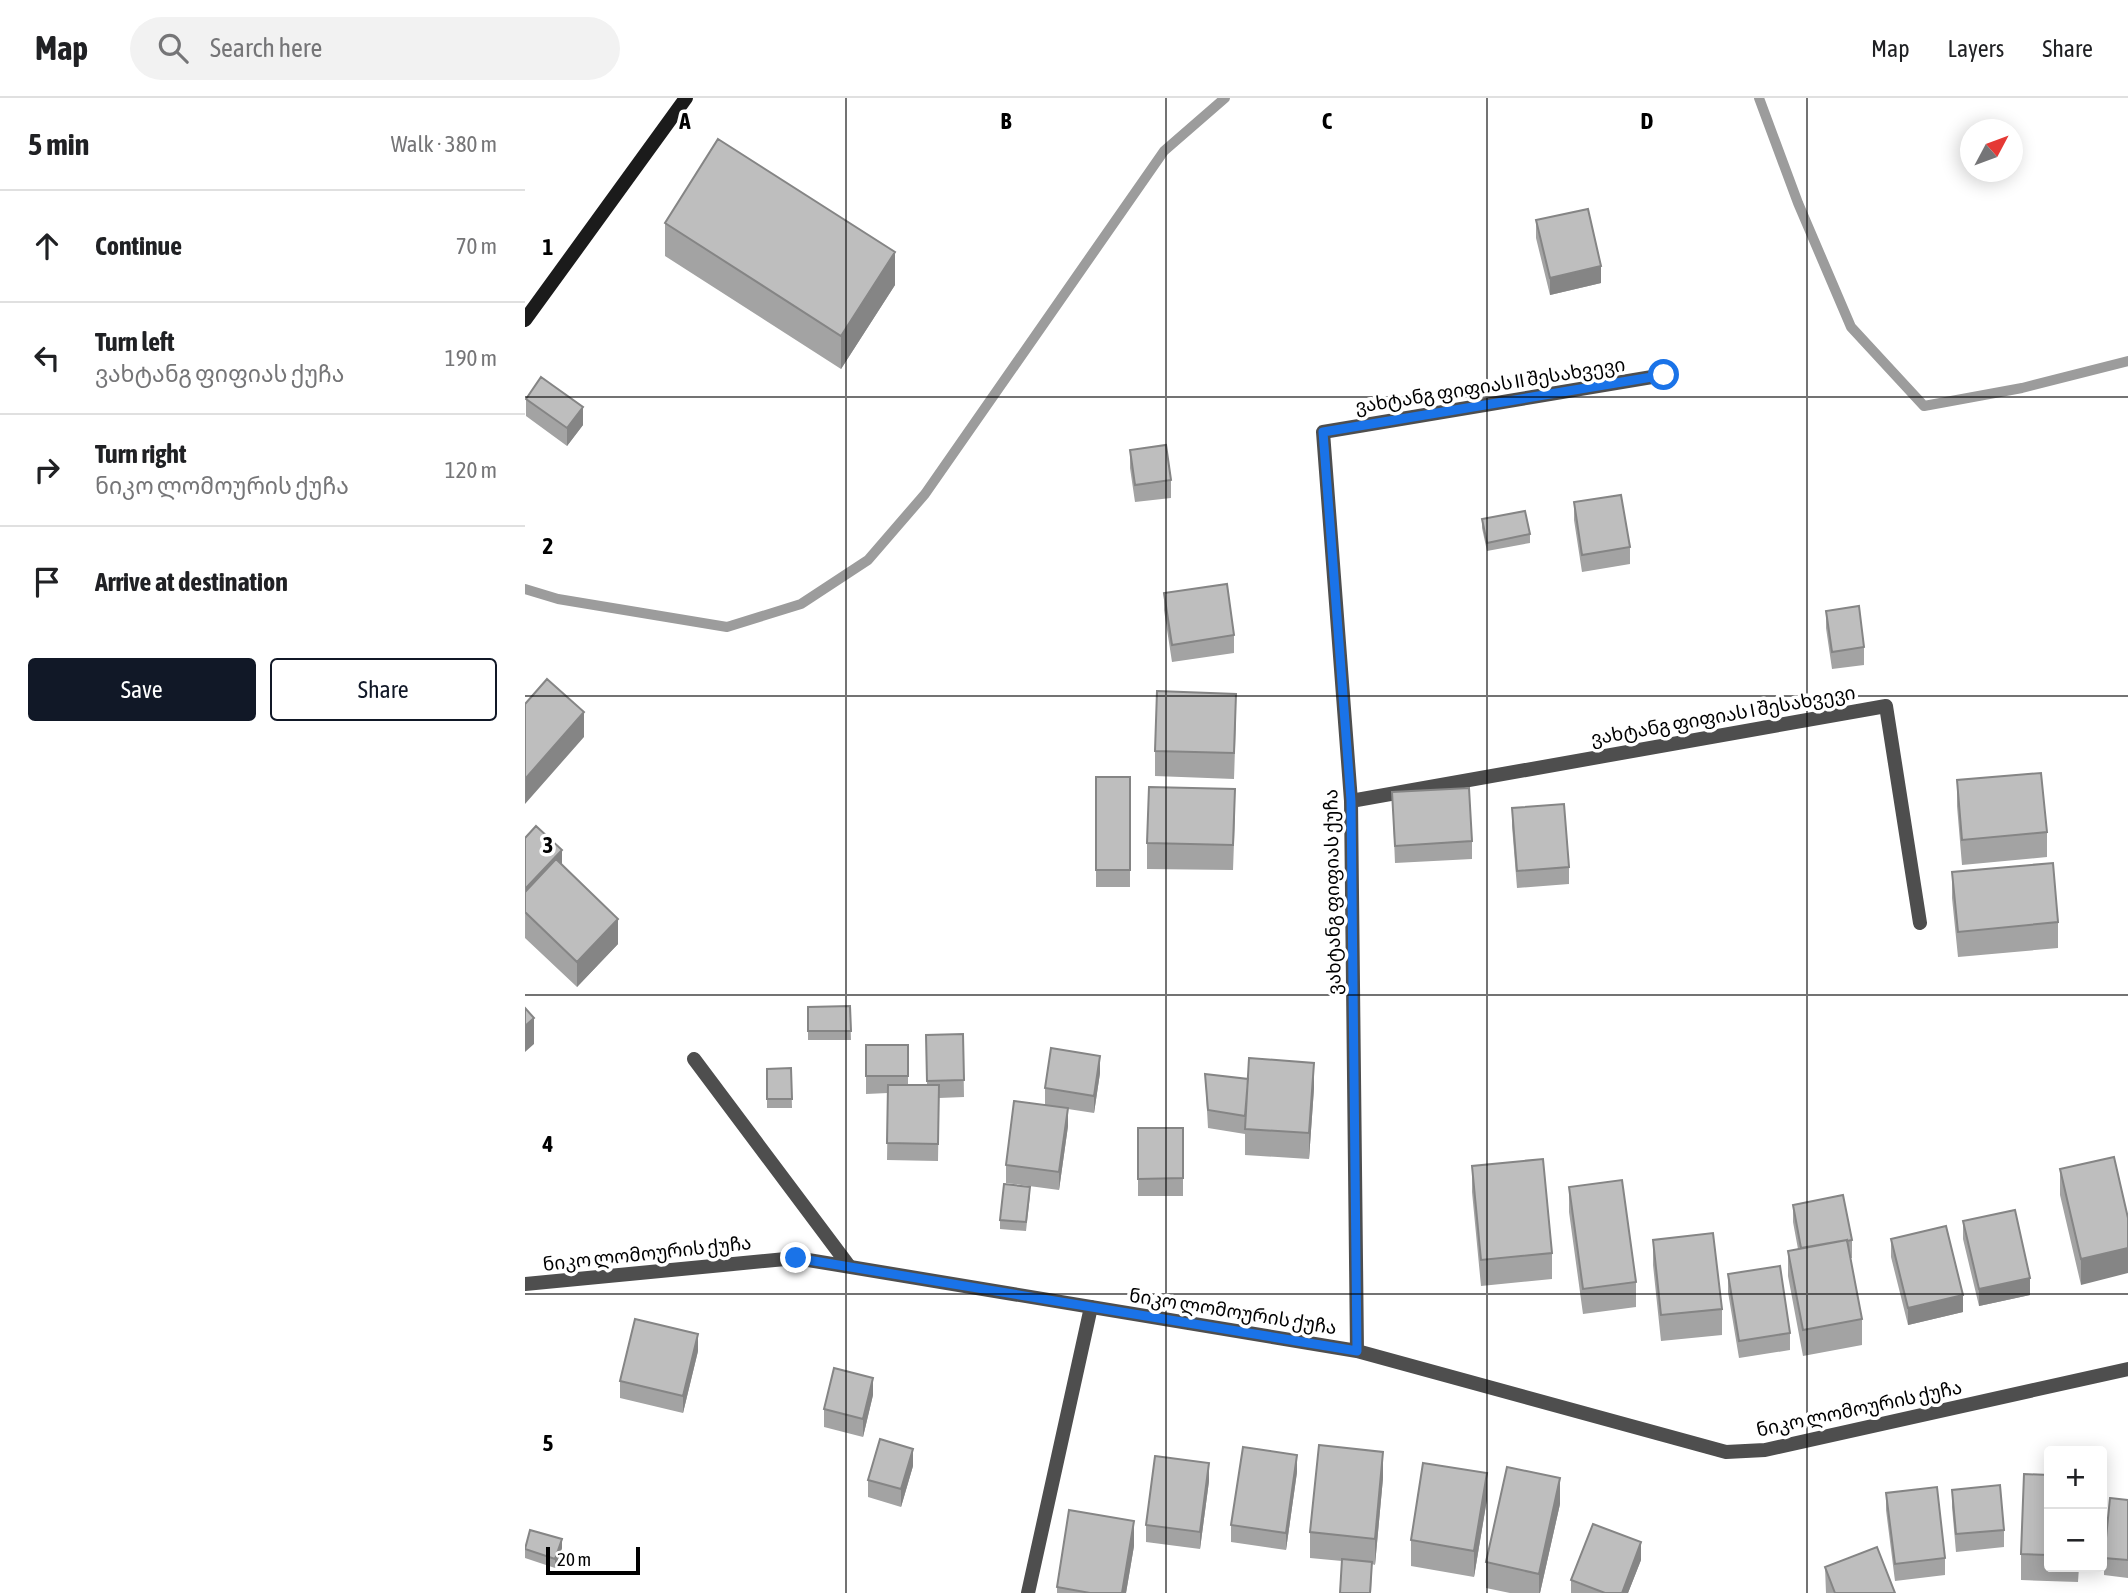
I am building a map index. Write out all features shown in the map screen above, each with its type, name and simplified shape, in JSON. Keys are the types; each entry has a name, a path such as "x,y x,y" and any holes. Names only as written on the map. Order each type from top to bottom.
{"main road":[{"path":"525,320 687,98"}],"street":[{"name":"ვახტანგ ფიფიას II შესახვევი","path":"1323,432 1664,375"},
{"name":"ვახტანგ ფიფიას ქუჩა","path":"1323,432 1351,801 1357,1351"},
{"name":"ვახტანგ ფიფიას I შესახვევი","path":"1351,801 1886,706 1920,923"},
{"path":"694,1059 849,1266"},
{"name":"ნიკო ლომოურის ქუჩა","path":"525,1284 796,1258 1357,1351 1726,1452 1765,1450 2128,1369"},
{"path":"1028,1593 1091,1307"}],"building":[{"path":"718,139 895,252 841,336 665,223"},
{"path":"1588,209 1601,266 1550,278 1536,220"},
{"path":"541,377 583,407 567,428 526,399"},
{"path":"1166,445 1171,480 1135,485 1130,450"},
{"path":"1621,495 1630,547 1582,555 1574,502"},
{"path":"1525,511 1530,534 1487,543 1482,519"},
{"path":"1227,584 1234,635 1172,645 1164,593"},
{"path":"1859,606 1864,647 1832,652 1826,611"},
{"path":"547,679 584,712 525,779 525,704"},
{"path":"1157,691 1236,694 1234,753 1155,751"},
{"path":"2041,773 2047,832 1962,840 1957,780"},
{"path":"1096,777 1130,777 1130,870 1096,870"},
{"path":"1149,787 1235,789 1233,845 1147,843"},
{"path":"1469,788 1472,841 1395,846 1392,792"},
{"path":"1564,804 1569,867 1517,871 1512,808"},
{"path":"536,826 562,850 525,889 525,838"},
{"path":"556,859 618,919 577,962 525,912 525,892"},
{"path":"2053,863 2058,922 1958,932 1952,872"},
{"path":"850,1006 851,1031 808,1031 808,1007"},
{"path":"525,1008 534,1018 525,1026"},
{"path":"963,1034 964,1080 927,1081 926,1035"},
{"path":"866,1045 908,1045 908,1076 866,1076"},
{"path":"1051,1048 1100,1056 1094,1096 1045,1088"},
{"path":"1249,1058 1314,1063 1309,1133 1245,1129"},
{"path":"791,1068 792,1099 767,1099 767,1069"},
{"path":"1205,1074 1248,1079 1245,1116 1208,1110"},
{"path":"888,1085 939,1085 938,1144 887,1143"},
{"path":"1014,1101 1068,1108 1059,1172 1006,1165"},
{"path":"1138,1128 1183,1128 1183,1178 1138,1179"},
{"path":"2114,1157 2128,1218 2128,1248 2081,1259 2060,1169"},
{"path":"1543,1159 1552,1253 1481,1260 1472,1166"},
{"path":"1622,1180 1636,1282 1583,1289 1569,1187"},
{"path":"1004,1184 1030,1187 1026,1222 1000,1220"},
{"path":"1843,1195 1852,1240 1801,1248 1793,1205"},
{"path":"2015,1210 2030,1278 1979,1289 1963,1221"},
{"path":"1946,1226 1963,1295 1908,1308 1891,1239"},
{"path":"1713,1233 1722,1309 1661,1315 1653,1240"},
{"path":"1847,1240 1862,1319 1803,1330 1788,1251"},
{"path":"1780,1266 1790,1333 1739,1341 1728,1274"},
{"path":"635,1319 698,1334 683,1396 620,1381"},
{"path":"834,1368 873,1378 863,1419 824,1409"},
{"path":"880,1439 913,1449 901,1489 868,1480"},
{"path":"1319,1445 1383,1452 1375,1539 1310,1532"},
{"path":"1243,1447 1297,1455 1286,1533 1231,1525"},
{"path":"1155,1456 1209,1463 1200,1532 1146,1525"},
{"path":"1423,1463 1487,1473 1474,1551 1411,1540"},
{"path":"1507,1467 1560,1478 1539,1574 1486,1562"},
{"path":"2024,1474 2044,1475 2044,1555 2021,1554"},
{"path":"2000,1485 2004,1530 1956,1534 1952,1490"},
{"path":"1937,1487 1945,1558 1895,1564 1886,1493"},
{"path":"2110,1498 2128,1500 2128,1560 2107,1558"},
{"path":"1069,1510 1134,1521 1122,1593 1090,1593 1057,1587"},
{"path":"1593,1524 1641,1542 1622,1593 1605,1593 1571,1580"},
{"path":"530,1530 562,1539 555,1559 525,1549"},
{"path":"1877,1547 1895,1593 1835,1593 1825,1567"},
{"path":"1342,1559 1372,1562 1370,1593 1340,1593"}],"waterway":[{"path":"525,589 558,599 727,627 801,604 868,560 925,494 1164,151 1225,98"},
{"path":"1759,98 1798,203 1851,327 1924,406 2022,388 2128,361"}],"route":[{"path":"796,1258 1357,1351 1351,801 1323,432 1664,375"}]}
